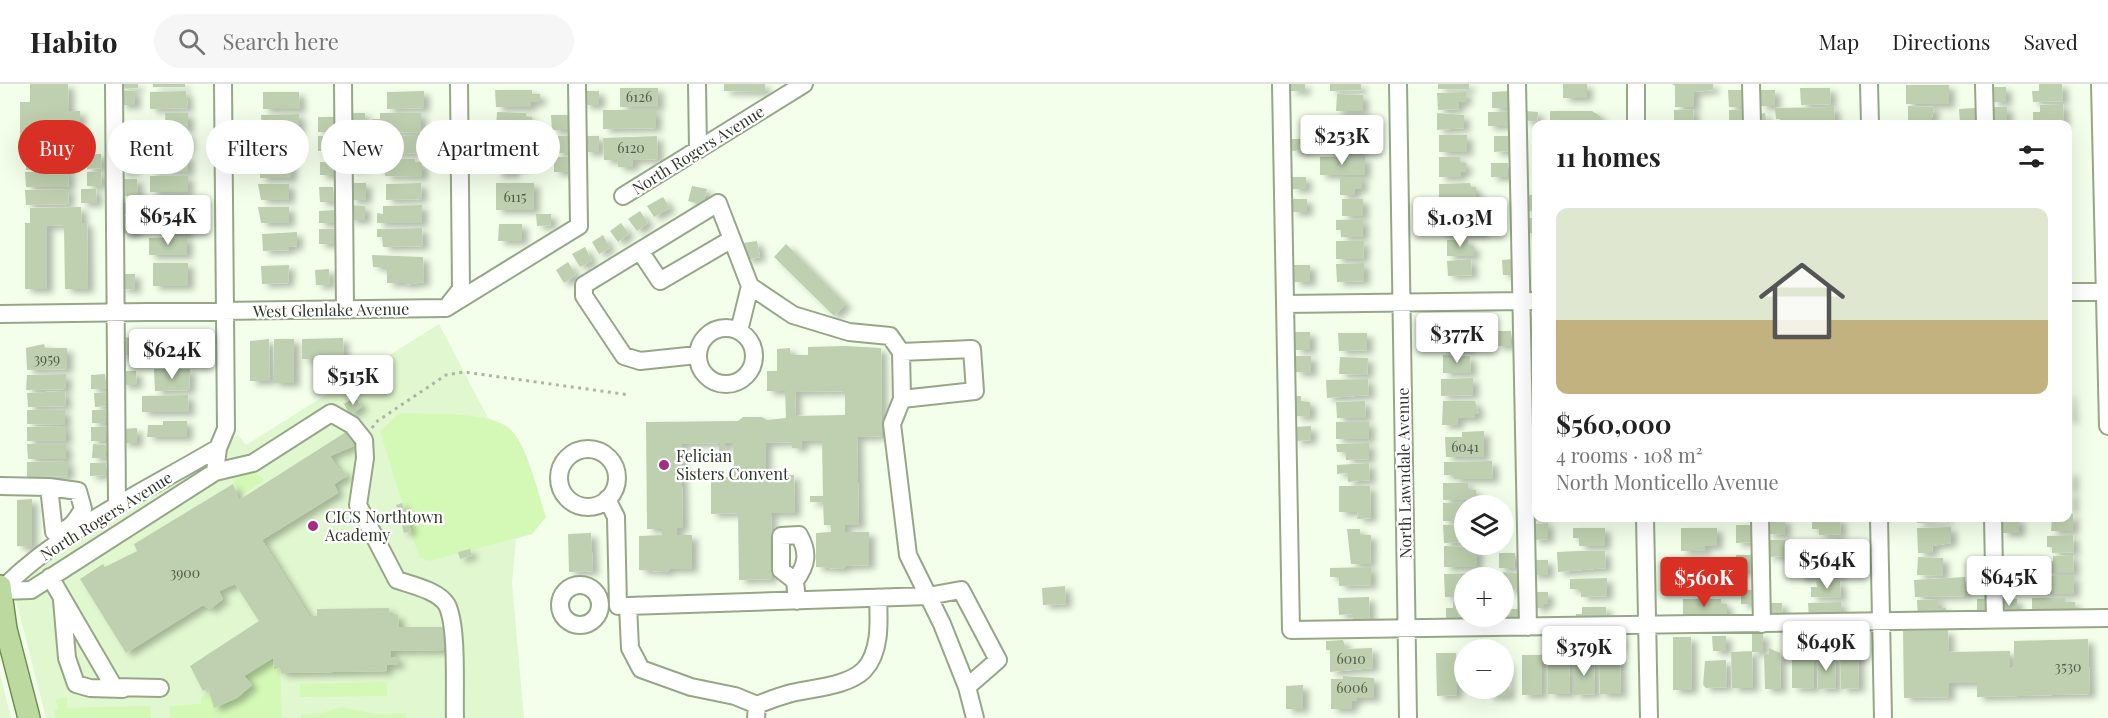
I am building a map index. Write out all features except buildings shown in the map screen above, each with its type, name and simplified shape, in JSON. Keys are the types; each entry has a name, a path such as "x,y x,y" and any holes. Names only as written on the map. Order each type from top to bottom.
{"main road":[{"path":"0,586 3,632 29,718"}],"street":[{"path":"114,84 117,506"},
{"path":"215,472 218,448 226,429 223,84"},
{"path":"343,84 345,310"},
{"path":"446,308 461,290 459,84"},
{"path":"446,308 579,226 577,84"},
{"path":"697,84 698,150"},
{"name":"North Rogers Avenue","path":"623,196 804,84"},
{"path":"1281,84 1291,630 2108,618"},
{"name":"North Lawndale Avenue","path":"1398,84 1408,718"},
{"path":"1517,84 1529,301 1528,627"},
{"path":"1636,84 1636,120"},
{"path":"1751,84 1752,120"},
{"path":"1869,84 1870,120"},
{"path":"1984,84 1985,120"},
{"path":"2100,84 2108,426"},
{"path":"698,355 640,361 624,356 584,296 584,285 718,203 750,286 739,331"},
{"path":"640,251 660,281 732,238"},
{"path":"750,286 793,315 849,332 890,336 901,352 902,399 892,424 908,555 967,687 975,718"},
{"path":"2072,292 2106,292"},
{"path":"1285,304 1529,301"},
{"name":"West Glenlake Avenue","path":"0,314 446,308"},
{"path":"723,328 739,331 751,341 755,357 750,372 737,382 721,384 713,382 702,371 698,355 703,340 708,334 723,328"},
{"path":"901,352 972,349 975,391 902,399"},
{"path":"0,591 31,590 215,472 253,463 331,413 352,425 364,440 365,458 358,505 398,580 428,591 446,604 453,627 455,718"},
{"name":"North Rogers Avenue","path":"0,591 20,570 117,506 218,448"},
{"path":"0,486 49,487"},
{"path":"607,499 616,517 623,606 630,648 640,669 691,687 735,696 756,711 785,694 844,681 863,670 876,648 879,622 878,598"},
{"path":"1645,522 1649,718"},
{"path":"1760,522 1762,624"},
{"path":"1879,522 1883,718"},
{"path":"1993,522 1995,620"},
{"path":"50,577 114,687 124,688"},
{"path":"795,581 797,601"},
{"path":"600,606 928,596 961,590 998,660 967,687"},
{"path":"62,597 67,658 76,684 90,688 159,688"}],"path":[{"path":"369,435 376,422 446,375 480,373 630,395"}],"shaded area":[{"name":"CICS Northtown Academy","path":"439,324 488,418 503,424 518,440 546,517 532,534 516,539 512,583 524,718 46,718 11,580 238,435 246,445"},
{"path":"400,413 459,415 503,424 512,431 523,448 546,517 532,534 429,561 419,557 380,431"},
{"path":"247,472 255,473 265,480 242,495 233,481"},
{"path":"273,658 274,668 280,668 282,718 170,718 170,706 201,704 201,697 210,694 214,708 237,698 252,685 244,676"},
{"path":"0,674 11,718 0,718"},
{"path":"387,682 387,696 300,697 300,684"},
{"path":"67,697 67,708 150,706 151,718 55,718 54,711 58,709 56,700"},
{"path":"341,707 376,714 406,713 406,718 301,718 301,714 321,713"}],"place":[{"name":"Felician Sisters Convent","path":"664,465"},
{"name":"CICS Northtown Academy","path":"313,526"}]}
